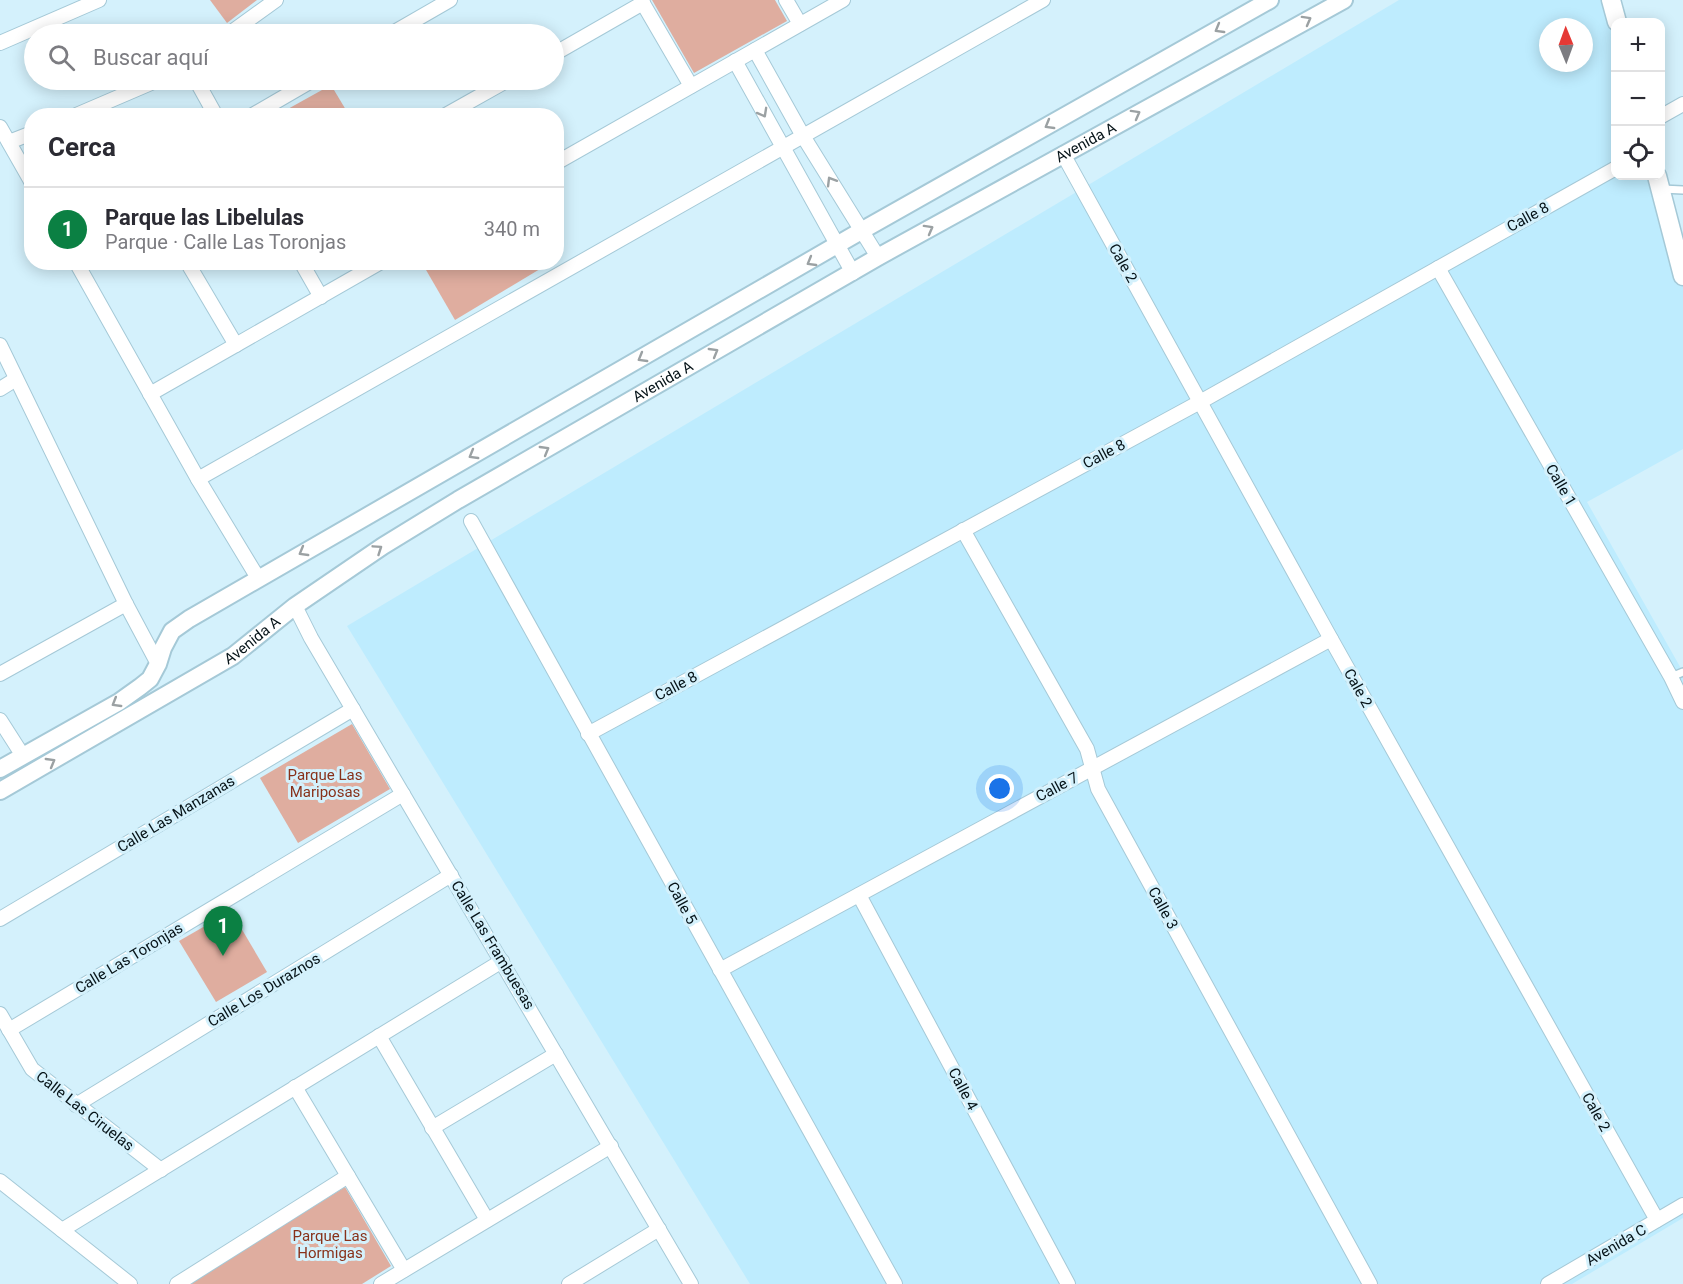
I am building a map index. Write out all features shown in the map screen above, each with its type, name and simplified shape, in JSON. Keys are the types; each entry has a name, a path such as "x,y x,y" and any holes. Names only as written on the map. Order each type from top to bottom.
{"main road":[{"path":"1611,0 1616,18"},
{"path":"1659,182 1683,276"}],"street":[{"path":"44,24 99,0"},
{"path":"243,24 276,0"},
{"path":"408,24 450,0"},
{"path":"786,0 800,24"},
{"path":"564,158 843,0"},
{"path":"198,479 1043,0"},
{"name":"Avenida A","path":"0,769 126,697 150,679 172,631 258,578 839,246 861,231 1270,0"},
{"name":"Avenida A","path":"0,791 234,656 295,606 383,546 458,500 878,257 1344,0"},
{"path":"564,48 642,2 691,86"},
{"path":"0,43 24,33"},
{"path":"755,50 803,136 878,257"},
{"path":"735,62 853,273"},
{"path":"105,108 139,90"},
{"path":"202,90 212,108"},
{"path":"265,108 296,90"},
{"path":"458,108 490,90"},
{"path":"1665,114 1683,104"},
{"path":"0,127 24,169"},
{"path":"9,142 24,136"},
{"name":"Cale 2","path":"1063,154 1331,639 1657,1220"},
{"name":"Calle 8","path":"588,734 1200,402 1611,171"},
{"name":"Calle 1","path":"1438,268 1677,674 1683,702"},
{"path":"80,270 198,479 258,578"},
{"path":"193,270 236,345"},
{"path":"306,270 321,297"},
{"path":"150,394 367,270"},
{"path":"0,345 126,604 158,664"},
{"path":"0,389 16,379"},
{"name":"Calle 5","path":"471,521 895,1284"},
{"name":"Calle 3","path":"963,530 1087,749 1098,789 1370,1284"},
{"path":"0,674 126,604"},
{"name":"Calle Las Frambuesas","path":"295,606 311,638 691,1284"},
{"name":"Calle 7","path":"720,970 1331,639"},
{"name":"Calle Las Manzanas","path":"0,919 353,709"},
{"path":"0,720 23,756"},
{"name":"Calle Las Toronjas","path":"9,1030 403,794"},
{"name":"Calle Los Duraznos","path":"76,1105 451,875"},
{"name":"Calle 4","path":"859,895 1068,1284"},
{"path":"62,1230 502,961"},
{"name":"Calle Las Ciruelas","path":"0,1014 32,1069 161,1170"},
{"path":"379,1036 486,1220"},
{"path":"432,1128 556,1054"},
{"path":"295,1088 404,1270"},
{"path":"381,1284 610,1146"},
{"path":"177,1284 348,1176"},
{"path":"0,1181 130,1284"},
{"name":"Avenida C","path":"1548,1284 1683,1205"},
{"path":"569,1284 659,1229"}],"lane":[{"path":"1659,182 1683,190"}],"shaded area":[{"path":"1399,0 1609,0 1615,18 1611,18 1611,180 1663,180 1683,286 1683,449 1587,502 1683,672 1683,1218 1572,1284 750,1284 347,626"}],"green space":[{"path":"210,0 257,0 227,23"},
{"path":"652,0 775,0 787,21 694,73"},
{"path":"322,90 334,90 345,108 290,108"},
{"path":"426,270 538,270 455,320"},
{"name":"Parque Las Mariposas","path":"352,724 390,789 298,843 260,778"},
{"path":"231,911 267,972 216,1002 179,941"},
{"name":"Parque Las Hormigas","path":"345,1187 391,1266 362,1284 189,1284"}],"place":[{"name":"Parque las Libelulas","path":"223,956"}]}
